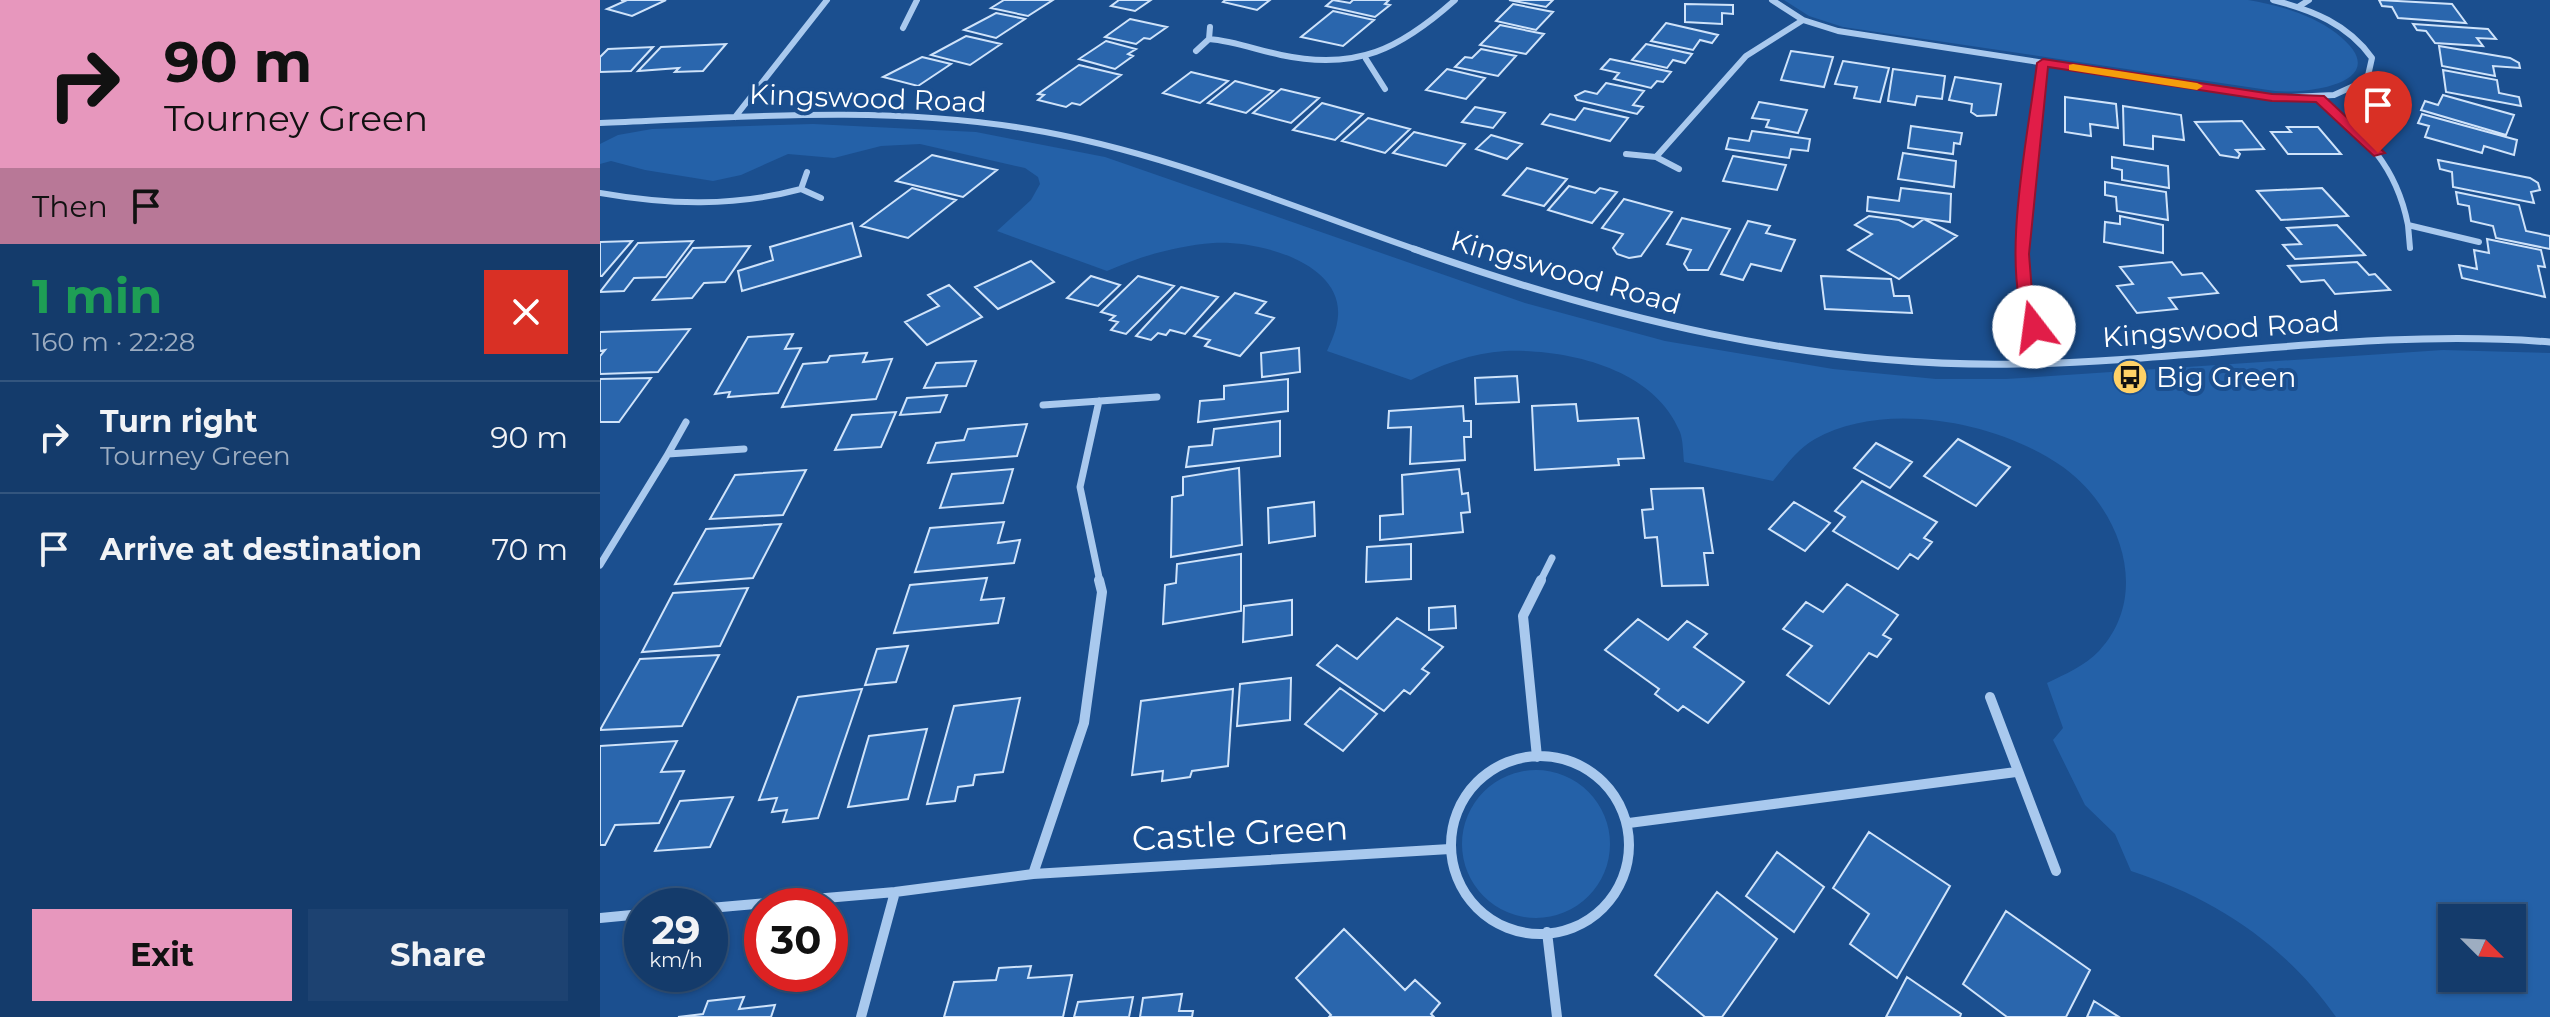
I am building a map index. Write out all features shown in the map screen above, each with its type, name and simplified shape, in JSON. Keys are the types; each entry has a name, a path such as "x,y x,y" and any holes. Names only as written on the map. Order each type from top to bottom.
{"street":[{"name":"Kingswood Road","path":"735,117 827,0"},
{"path":"903,28 917,0"},
{"path":"1209,39 1248,43 1278,54 1307,59 1366,59 1412,37 1455,0"},
{"path":"1772,0 1803,20 1858,35 2272,98 2319,98 2355,90 2367,80 2372,58 2353,35 2319,15 2273,0"},
{"path":"2298,7 2309,0"},
{"path":"1656,157 1746,56 1803,20"},
{"path":"1196,51 1209,39 1210,27"},
{"path":"1366,59 1385,89"},
{"path":"2043,63 2021,254 2024,292 2050,363"},
{"path":"2319,98 2378,153 2395,176 2404,195 2410,248"},
{"name":"Kingswood Road","path":"735,117 909,116 1051,133 1158,161 1487,275 1637,320 1776,346 1858,357 1966,364 2050,363 2434,336 2506,337 2550,342"},
{"path":"601,125 735,117"},
{"path":"1626,154 1656,157 1679,169"},
{"path":"801,189 807,172"},
{"path":"600,193 684,203 728,203 766,200 801,189 821,198"},
{"path":"2408,225 2479,242"},
{"path":"1043,405 1157,397"},
{"path":"1033,874 1084,723 1102,592 1080,487 1099,401"},
{"path":"600,565 686,422"},
{"path":"668,454 744,449"},
{"path":"1537,757 1523,616 1552,558"},
{"path":"1990,697 2056,871"},
{"path":"1537,757 1573,763 1604,781 1620,801 1629,823 1631,853 1623,881 1604,906 1578,924 1547,932 1517,930 1490,919 1468,900 1461,888 1454,875 1450,849 1453,820 1466,796 1486,776 1510,763 1537,757"},
{"path":"1629,823 2016,772"},
{"name":"Castle Green","path":"728,906 895,892 1033,874 1450,849"},
{"path":"861,1017 895,892"},
{"path":"600,918 624,916"},
{"path":"1547,932 1557,1017"}],"shaded area":[{"path":"1784,0 2248,0 2294,11 2326,26 2353,49 2358,63 2354,73 2327,87 2275,91 1843,27 1809,16"},
{"name":"Big Green","path":"813,124 976,132 1105,157 1525,303 1665,341 1833,369 1936,379 2006,379 2443,350 2550,353 2550,1017 2336,1017 2295,968 2246,927 2191,895 2131,871 2115,834 2085,805 2053,740 2063,728 2047,683 2093,656 2115,628 2124,604 2126,579 2122,553 2100,505 2083,484 2037,451 1975,428 1908,418 1874,420 1843,427 1815,439 1797,453 1773,481 1684,462 1680,432 1668,410 1650,392 1630,378 1581,359 1529,351 1493,352 1456,361 1411,380 1327,351 1338,316 1336,297 1326,281 1311,268 1272,250 1231,243 1199,244 1159,252 1107,271 997,231 1031,200 1040,184 1038,177 1025,168 920,144 881,146 834,158 788,154 741,175 713,181 611,161 600,164 600,144 618,135 652,129"},
{"path":"1536,770 1564,776 1588,792 1604,816 1610,844 1604,872 1588,896 1564,912 1536,918 1508,912 1484,896 1468,872 1462,844 1468,816 1484,792 1508,776"}],"building":[{"path":"621,0 666,0 632,16 607,9 625,1"},
{"path":"1004,0 1053,0 1028,16 991,8"},
{"path":"1119,0 1151,0 1135,11 1111,6"},
{"path":"1270,0 1257,10 1223,2"},
{"path":"1333,0 1350,3 1353,0 1389,0 1385,4 1390,5 1375,17 1326,6"},
{"path":"1509,0 1553,0 1546,7"},
{"path":"2379,0 2452,4 2466,23 2398,18 2392,7 2382,6"},
{"path":"1513,4 1553,12 1536,30 1496,21"},
{"path":"1685,4 1733,5 1733,14 1722,13 1722,24 1685,22"},
{"path":"1333,11 1374,20 1343,46 1301,37"},
{"path":"996,13 1025,19 996,38 964,30"},
{"path":"1130,19 1167,27 1136,44 1105,37"},
{"path":"1666,23 1718,35 1712,43 1700,40 1693,50 1651,41"},
{"path":"2413,24 2488,29 2496,39 2477,38 2483,46 2435,43 2426,31 2417,30"},
{"path":"1500,25 1544,34 1526,54 1480,45"},
{"path":"966,36 1001,44 970,65 931,55"},
{"path":"1106,41 1136,49 1128,54 1133,56 1115,69 1079,59"},
{"path":"726,44 703,71 675,72 679,68 638,71 661,47"},
{"path":"1646,44 1692,54 1685,63 1673,60 1667,68 1632,60"},
{"path":"2439,46 2510,58 2519,63 2520,68 2493,66 2495,76 2442,66"},
{"path":"653,47 631,71 600,72 600,57 608,49"},
{"path":"1481,49 1516,56 1498,76 1455,67 1465,57 1472,58"},
{"path":"1791,51 1833,57 1824,87 1781,80"},
{"path":"922,57 951,64 918,86 883,77"},
{"path":"1610,59 1671,72 1663,82 1657,81 1651,88 1614,79 1619,73 1601,69"},
{"path":"1843,61 1889,68 1880,102 1854,98 1857,87 1835,84"},
{"path":"1079,65 1121,75 1080,105 1072,103 1066,107 1038,100 1044,95 1038,94"},
{"path":"1447,69 1485,78 1466,99 1426,90"},
{"path":"1893,69 1945,76 1942,99 1917,96 1915,105 1888,101"},
{"path":"2443,70 2497,80 2499,93 2519,97 2521,106 2446,92"},
{"path":"1191,72 1228,81 1200,103 1163,93"},
{"path":"1955,77 2001,84 1996,115 1977,116 1971,112 1972,104 1949,100"},
{"path":"1235,81 1273,91 1246,113 1208,103"},
{"path":"1606,83 1644,91 1633,105 1643,107 1637,114 1577,100 1575,96 1585,91 1597,94"},
{"path":"1281,89 1319,98 1291,123 1253,113"},
{"path":"2443,95 2514,115 2506,135 2421,110 2425,101 2438,105"},
{"path":"2065,97 2116,104 2118,128 2090,124 2091,136 2065,132"},
{"path":"1759,102 1807,110 1798,133 1766,127 1769,120 1752,118"},
{"path":"1322,103 1363,114 1335,140 1293,130"},
{"path":"2123,106 2181,115 2184,140 2153,136 2153,149 2124,145"},
{"path":"1475,107 1505,113 1493,128 1462,122"},
{"path":"1584,108 1628,118 1610,141 1542,124 1550,114 1575,120"},
{"path":"2422,114 2517,140 2514,155 2484,146 2482,153 2425,137 2429,126 2418,123"},
{"path":"1368,118 1410,129 1385,153 1342,141"},
{"path":"2242,121 2264,149 2236,150 2240,154 2238,158 2220,155 2195,122"},
{"path":"1911,126 1962,133 1960,144 1954,143 1953,154 1908,148"},
{"path":"2287,127 2318,127 2341,154 2288,154 2271,132 2291,132"},
{"path":"1752,131 1810,139 1808,151 1791,149 1789,158 1726,149 1729,138 1749,141"},
{"path":"1414,132 1465,144 1446,166 1393,153"},
{"path":"1491,135 1522,144 1507,159 1476,149"},
{"path":"1903,153 1956,161 1954,187 1898,179"},
{"path":"932,155 997,170 963,197 896,181"},
{"path":"1733,156 1786,165 1777,190 1723,181"},
{"path":"2112,157 2168,166 2169,188 2122,180 2122,170 2112,168"},
{"path":"2438,160 2530,178 2538,183 2540,190 2531,192 2534,203 2453,187 2452,172 2440,169"},
{"path":"1527,168 1567,179 1544,206 1503,195"},
{"path":"2105,182 2166,192 2168,220 2117,211 2116,197 2105,195"},
{"path":"1569,186 1595,193 1600,188 1617,192 1592,223 1548,210"},
{"path":"912,188 956,200 908,238 861,226"},
{"path":"1901,188 1951,194 1950,222 1867,211 1868,197 1899,201"},
{"path":"2322,188 2348,216 2281,220 2257,191"},
{"path":"2456,192 2519,205 2526,231 2550,236 2550,249 2496,238 2493,226 2471,221 2469,206 2458,204"},
{"path":"1624,199 1672,212 1641,256 1629,258 1617,254 1613,248 1623,234 1602,228"},
{"path":"1869,216 1899,220 1913,227 1924,219 1957,236 1899,279 1848,250 1872,234 1855,225"},
{"path":"2120,216 2163,225 2163,253 2104,242 2105,222 2120,224"},
{"path":"1682,218 1730,229 1708,270 1688,270 1684,264 1691,250 1667,244"},
{"path":"1748,221 1770,226 1766,233 1795,240 1781,271 1751,264 1743,280 1721,274"},
{"path":"852,223 861,256 742,291 738,271 773,260 770,247"},
{"path":"2337,225 2365,255 2295,259 2283,245 2301,244 2287,228"},
{"path":"2487,239 2541,250 2545,267 2538,266 2545,297 2462,278 2459,265 2477,269 2474,250 2489,253"},
{"path":"632,241 602,276 600,276 600,242"},
{"path":"693,241 666,277 634,278 624,291 600,292 638,243"},
{"path":"750,246 725,282 704,283 692,298 653,300 693,248"},
{"path":"1031,261 1054,282 998,309 975,287"},
{"path":"2172,262 2182,275 2202,273 2218,293 2169,298 2177,309 2137,313 2117,286 2133,284 2120,267"},
{"path":"2357,262 2369,275 2375,274 2390,290 2335,294 2324,280 2301,282 2288,266"},
{"path":"1091,276 1120,285 1098,306 1067,298"},
{"path":"1138,276 1174,286 1126,334 1111,330 1118,322 1110,320 1115,316 1101,312"},
{"path":"1821,276 1891,279 1894,296 1909,296 1912,313 1825,309"},
{"path":"949,285 982,317 927,345 905,322 939,306 928,295"},
{"path":"1181,287 1218,297 1185,334 1170,330 1166,335 1158,333 1151,340 1136,336"},
{"path":"1235,293 1266,302 1256,313 1274,318 1240,356 1205,346 1210,340 1194,336"},
{"path":"690,329 658,372 600,374 600,356 605,350 600,351 600,332"},
{"path":"793,334 785,349 801,348 778,393 728,397 730,392 715,394 748,337"},
{"path":"1299,348 1300,372 1262,377 1261,353"},
{"path":"867,353 863,362 892,359 876,399 782,407 803,364 827,362 830,356"},
{"path":"976,361 966,386 924,388 936,363"},
{"path":"1517,376 1519,402 1476,404 1475,378"},
{"path":"651,378 619,422 600,422 600,379"},
{"path":"1288,379 1288,411 1198,422 1200,401 1224,399 1224,386"},
{"path":"947,395 940,412 900,415 907,398"},
{"path":"1576,404 1578,421 1638,418 1644,458 1618,459 1619,465 1535,470 1532,406"},
{"path":"1463,406 1464,421 1471,421 1471,437 1464,437 1465,460 1410,464 1411,427 1388,428 1389,411"},
{"path":"896,412 881,447 835,450 852,415"},
{"path":"1280,421 1280,456 1186,467 1189,447 1212,445 1214,429"},
{"path":"1027,424 1017,456 928,463 936,443 964,440 968,429"},
{"path":"1958,439 2010,467 1976,506 1924,476"},
{"path":"1876,443 1912,462 1890,488 1854,468"},
{"path":"1239,468 1242,545 1171,557 1172,497 1183,495 1183,477"},
{"path":"1013,469 1003,503 940,508 952,474"},
{"path":"1459,469 1462,494 1468,493 1470,512 1461,513 1463,532 1380,540 1380,516 1403,514 1402,475"},
{"path":"806,470 783,515 710,519 735,475"},
{"path":"1862,481 1937,522 1924,538 1932,542 1918,559 1910,554 1898,569 1833,531 1845,517 1835,511"},
{"path":"1703,488 1713,553 1704,553 1708,585 1662,586 1657,537 1645,538 1642,510 1653,509 1651,489"},
{"path":"1314,502 1315,536 1269,543 1268,508"},
{"path":"1794,502 1830,523 1805,551 1769,529"},
{"path":"1004,522 998,543 1020,540 1014,563 915,572 930,528"},
{"path":"781,524 753,578 675,584 706,529"},
{"path":"1411,544 1411,579 1366,582 1367,547"},
{"path":"1241,554 1241,611 1163,624 1165,585 1176,583 1177,564"},
{"path":"987,578 981,600 1004,598 998,623 894,633 910,585"},
{"path":"1847,584 1898,615 1883,635 1891,639 1877,657 1869,653 1829,704 1787,675 1812,646 1783,629 1806,602 1823,612"},
{"path":"748,588 720,646 642,652 673,593"},
{"path":"1292,600 1292,635 1243,642 1244,606"},
{"path":"1455,606 1456,628 1429,630 1429,608"},
{"path":"1397,618 1443,647 1422,669 1429,673 1410,694 1404,690 1384,711 1317,665 1337,645 1357,659"},
{"path":"1638,619 1668,640 1687,621 1707,634 1694,647 1744,682 1708,723 1683,706 1678,711 1655,694 1659,689 1605,650"},
{"path":"908,646 896,682 865,685 877,649"},
{"path":"719,655 682,726 600,730 640,659"},
{"path":"1291,678 1290,720 1237,726 1240,684"},
{"path":"1340,688 1377,714 1343,751 1305,724"},
{"path":"862,689 818,818 783,822 787,810 772,812 777,798 759,800 798,697"},
{"path":"1233,689 1228,766 1192,771 1190,777 1162,781 1163,771 1132,775 1141,701"},
{"path":"1020,698 1003,772 975,775 973,785 958,787 955,801 927,804 954,706"},
{"path":"927,729 908,799 848,807 869,736"},
{"path":"677,741 661,772 684,771 659,823 615,825 605,845 600,845 600,746"},
{"path":"733,797 710,847 655,851 680,801"},
{"path":"1869,832 1950,886 1897,978 1850,944 1869,914 1833,888"},
{"path":"1777,852 1824,887 1794,932 1746,896"},
{"path":"1717,892 1777,939 1722,1017 1705,1017 1655,975"},
{"path":"2006,911 2090,970 2066,1017 2007,1017 1963,984"},
{"path":"1344,929 1405,990 1415,980 1440,1003 1431,1014 1434,1017 1329,1017 1331,1015 1296,978"},
{"path":"1031,966 1028,978 1072,975 1063,1017 944,1017 954,982 996,980 999,968"},
{"path":"1907,977 1961,1014 1960,1017 1886,1017"},
{"path":"1182,994 1179,1011 1193,1011 1192,1017 1140,1017 1143,998"},
{"path":"744,997 739,1009 775,1005 771,1017 678,1017 703,1014 708,1001"},
{"path":"1133,997 1129,1017 1074,1017 1078,1002"},
{"path":"2094,1001 2119,1017 2087,1017"}],"slow traffic":[{"path":"2073,67 2197,86"}],"place":[{"name":"Big Green","path":"2130,377"}],"route":[{"path":"2034,327 2024,292 2021,254 2043,63 2272,98 2319,98 2378,153"}]}
